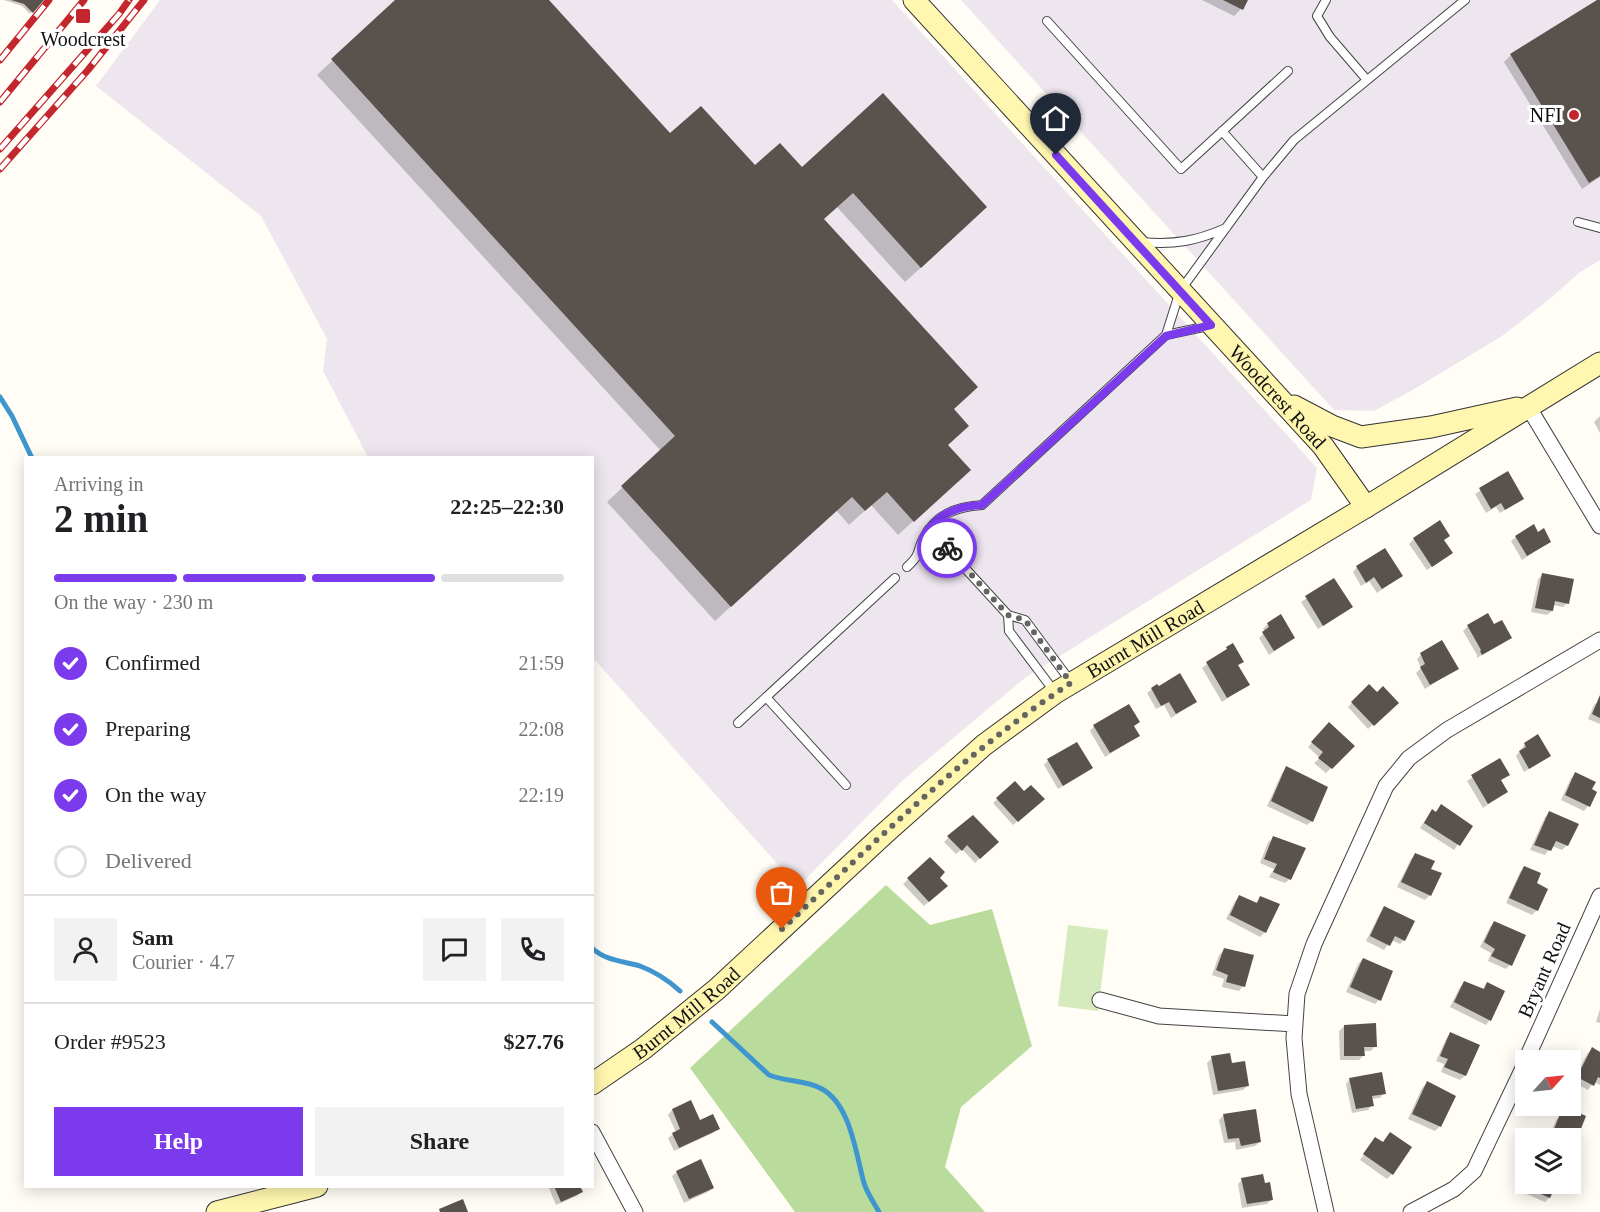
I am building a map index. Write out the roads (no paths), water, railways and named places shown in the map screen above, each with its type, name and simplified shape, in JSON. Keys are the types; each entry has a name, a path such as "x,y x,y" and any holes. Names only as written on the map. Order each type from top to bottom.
{"main road":[{"name":"Woodcrest Road","path":"914,0 1323,446 1366,507"},
{"name":"Burnt Mill Road","path":"594,1083 643,1049 717,989 984,745 1063,688 1366,507 1600,363"},
{"path":"1280,399 1332,426 1361,437 1431,428 1522,407 1529,408"},
{"path":"217,1212 309,1188"}],"street":[{"path":"1529,408 1600,526"},
{"path":"1326,1212 1299,1094 1294,1038 1298,994 1314,944 1386,786 1409,758 1447,730 1600,640"},
{"name":"Bryant Road","path":"1531,1050 1600,896"},
{"path":"1100,1000 1159,1016 1295,1024"},
{"name":"Bryant Road","path":"1411,1212 1454,1189 1474,1171 1515,1084"},
{"path":"594,1136 635,1212"}],"lane":[{"path":"1326,0 1317,16 1330,37 1367,80"},
{"path":"1166,336 1179,291 1228,228 1263,177 1294,140 1465,0"},
{"path":"1047,21 1180,169 1288,71"},
{"path":"1222,131 1263,177"},
{"path":"1578,222 1600,228"},
{"path":"1135,242 1167,244 1198,240 1228,228"},
{"path":"907,567 918,557 922,540 929,529 946,513 963,506 982,505 1166,336 1211,325"},
{"path":"929,529 1008,615 1025,620 1063,688"},
{"path":"738,723 895,578"},
{"path":"1008,615 1009,631 1063,688"},
{"path":"766,697 846,785"}],"waterway":[{"path":"0,397 31,456"},
{"path":"594,950 609,958 651,971 680,991"},
{"path":"712,1022 769,1075 816,1086 832,1096 846,1118 865,1187 879,1212"}],"railway":[{"path":"0,60 49,0"},
{"path":"0,102 84,0"},
{"path":"0,149 129,0"},
{"path":"0,169 88,70 144,0"}],"place":[{"name":"Woodcrest","path":"83,16"},
{"name":"NFI","path":"1574,115"}]}
